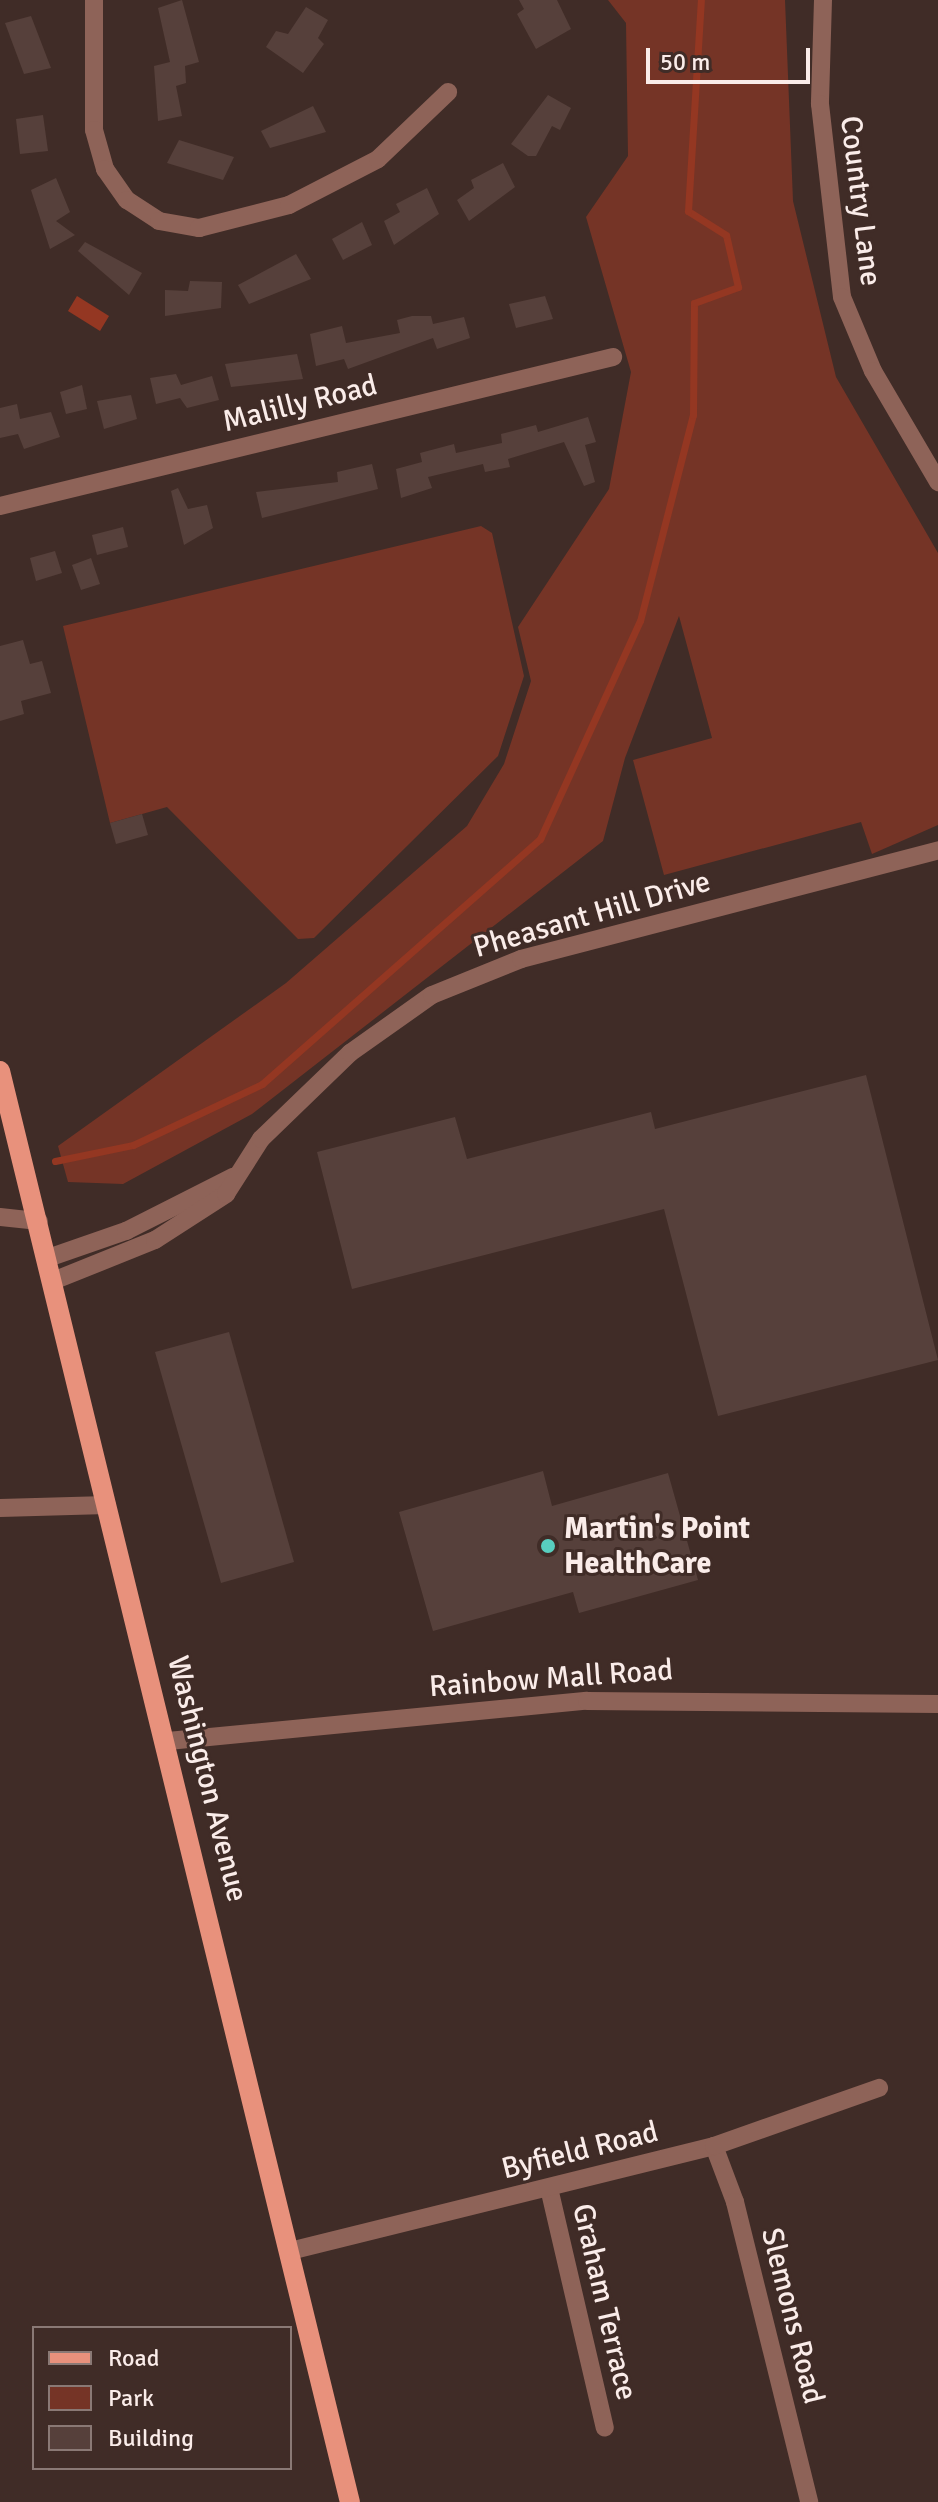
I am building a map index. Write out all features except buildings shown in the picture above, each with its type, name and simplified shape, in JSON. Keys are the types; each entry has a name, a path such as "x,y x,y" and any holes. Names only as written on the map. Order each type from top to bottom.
{"main road":[{"name":"Washington Avenue","path":"0,1071 168,1741 350,2502"}],"street":[{"path":"94,0 94,130 105,169 127,200 159,221 199,228 289,205 378,159 448,92"},
{"name":"Country Lane","path":"823,0 820,104 842,297 873,371 938,482"},
{"name":"Malilly Road","path":"0,506 613,357"},
{"name":"Pheasant Hill Drive","path":"53,1281 178,1227 226,1194 233,1177 261,1139 350,1053 432,995 477,974 938,850"},
{"name":"Pheasant Hill Drive","path":"48,1258 126,1231 233,1177"},
{"path":"0,1217 39,1221"},
{"path":"0,1508 107,1505"},
{"name":"Rainbow Mall Road","path":"168,1741 587,1701 938,1704"},
{"name":"Byfield Road","path":"290,2251 714,2146 879,2088"},
{"name":"Slemons Road","path":"714,2146 735,2202 809,2502"},
{"name":"Graham Terrace","path":"549,2188 605,2428"}],"green space":[{"path":"608,0 785,0 793,201 836,377 938,553 938,825 872,854 861,822 664,875 633,760 712,738 679,616 625,758 603,841 252,1114 123,1184 68,1182 58,1146 286,983 467,826 504,764 531,681 518,627 609,489 631,372 586,217 628,156 626,23"},
{"path":"481,526 492,533 524,676 498,756 314,938 298,939 167,807 110,823 63,626"}],"shaded area":[{"path":"77,296 109,316 100,331 68,311"}],"waterway":[{"path":"55,1161 133,1145 262,1084 540,839 640,621 693,415 694,303 738,287 726,235 688,211 701,0"}],"place":[{"name":"Martin's Point HealthCare","path":"548,1546"}]}
